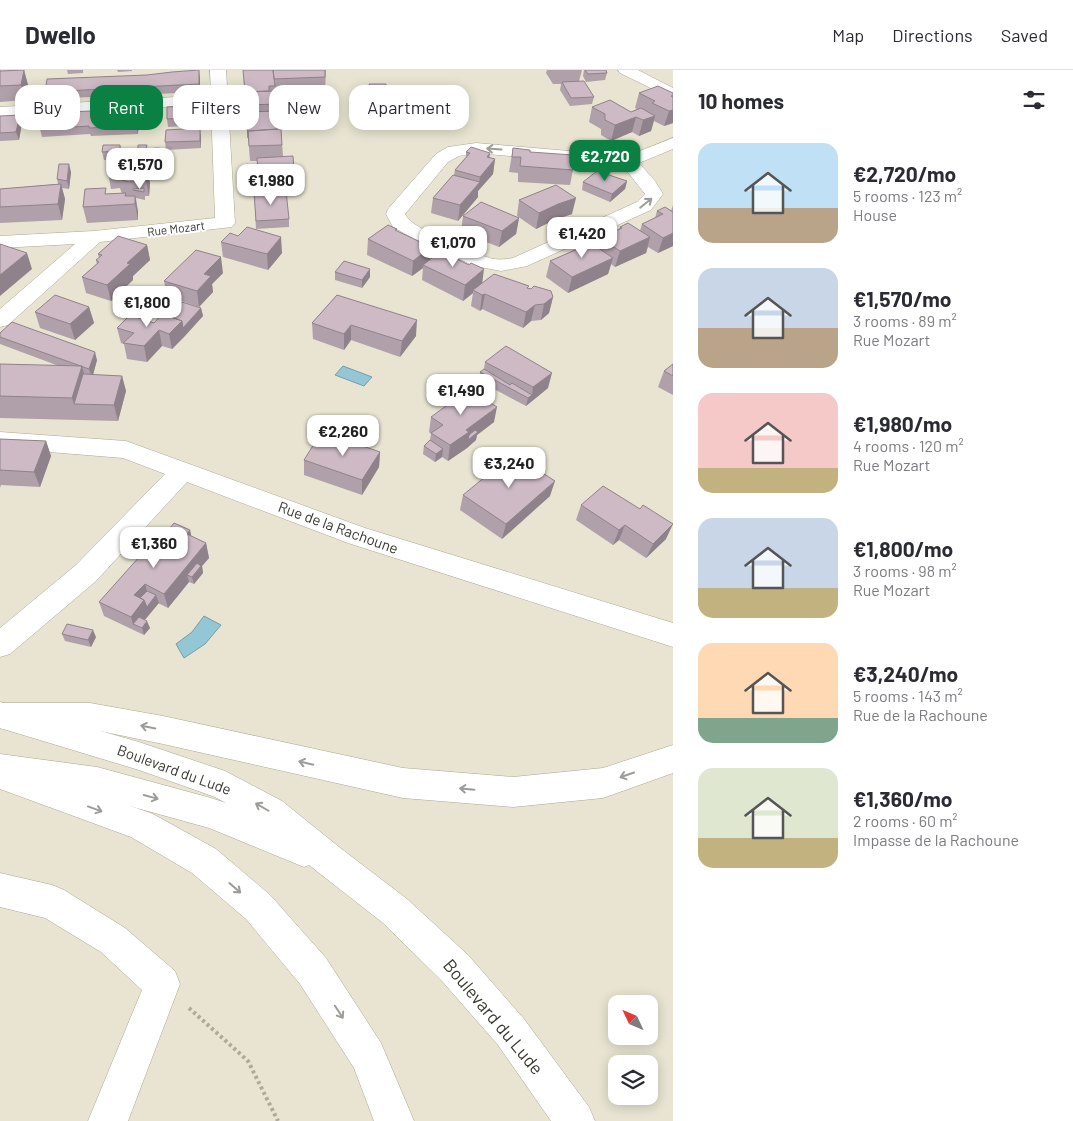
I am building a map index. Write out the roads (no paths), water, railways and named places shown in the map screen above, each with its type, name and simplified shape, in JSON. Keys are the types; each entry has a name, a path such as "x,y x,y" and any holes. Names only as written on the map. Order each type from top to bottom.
{"main road":[{"name":"Rue Mozart","path":"218,70 219,85"},
{"path":"626,70 673,94"},
{"path":"0,112 173,102"},
{"name":"Rue Mozart","path":"0,242 94,237 225,223 221,130"},
{"path":"629,160 634,170 652,188 654,194 651,200 644,206 599,227 506,266 487,264 414,231 400,223 395,213 442,158 454,151 476,148 629,160 673,143"},
{"path":"0,320 94,237"},
{"name":"Rue de la Rachoune","path":"0,440 126,450 356,536 673,636"},
{"path":"0,645 86,573 184,471"},
{"path":"2,716 90,716 163,730 403,783 512,792 603,783 673,759"},
{"name":"Boulevard du Lude","path":"2,716 140,756 225,786 271,812 327,860 395,912 455,968 511,1032 569,1111"},
{"name":"Boulevard du Lude","path":"0,769 97,782 211,813 327,860"},
{"path":"0,774 141,825 204,861 258,907 313,972 368,1056 394,1121"},
{"path":"0,890 52,902 113,940 162,984 108,1121"}],"water":[{"path":"343,366 372,377 364,386 335,375"},
{"path":"204,616 221,625 205,644 184,658 176,644 192,632"}]}
